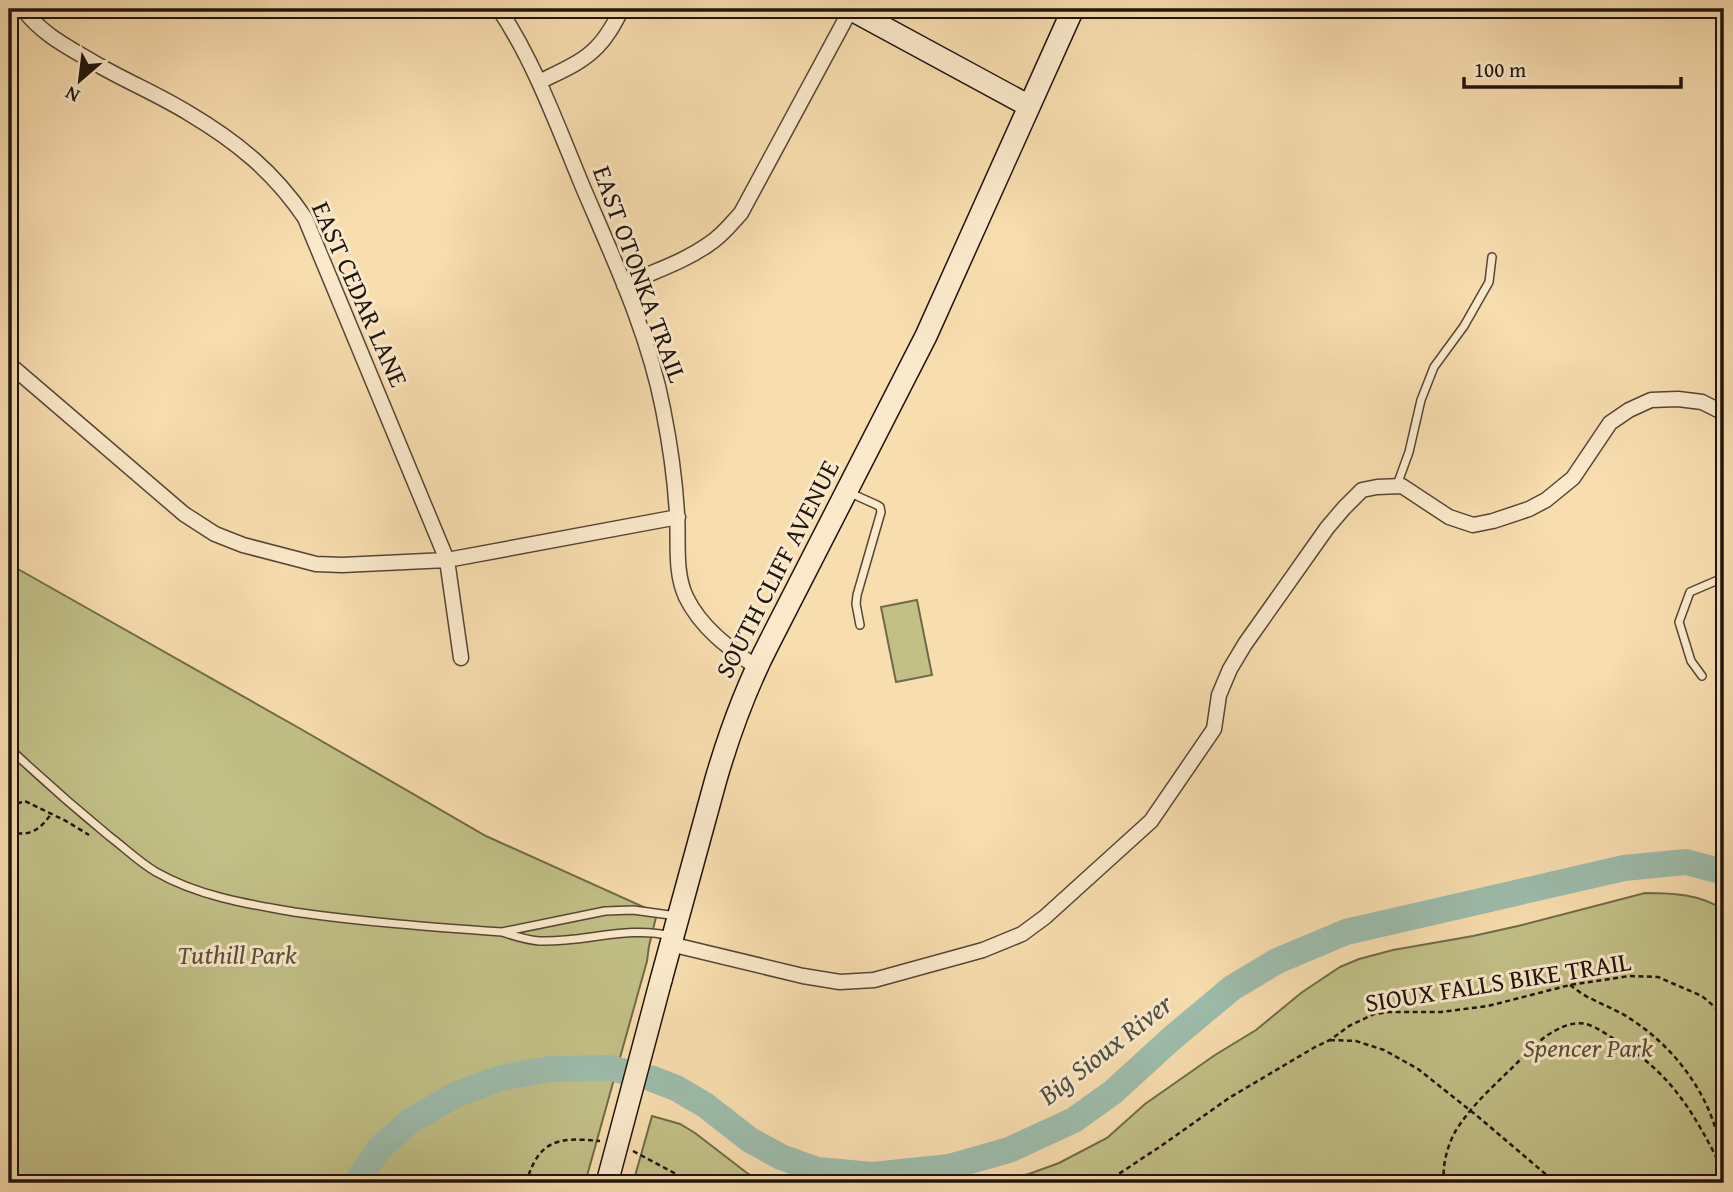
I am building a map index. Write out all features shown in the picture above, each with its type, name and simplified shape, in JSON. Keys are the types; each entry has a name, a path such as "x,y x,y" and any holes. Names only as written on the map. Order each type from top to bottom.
{"main road":[{"path":"850,9 1029,106"},
{"name":"SOUTH CLIFF AVENUE","path":"607,1183 673,932 735,718 756,667 926,336 1073,9"}],"street":[{"name":"EAST CEDAR LANE","path":"23,9 47,35 130,83 189,113 233,142 265,168 289,194 305,218 447,560 461,658"},
{"name":"EAST OTONKA TRAIL","path":"499,9 539,82 624,285 655,373 673,461 678,517 678,562 685,597 719,640 756,667"},
{"path":"539,82 582,60 596,49 622,9"},
{"path":"624,285 710,244 741,213 850,9"},
{"path":"9,364 184,514 215,534 243,545 316,564 447,560 678,517"},
{"path":"673,932 803,976 840,982 874,980 984,950 1022,934 1045,917 1151,821 1214,729 1219,695 1245,644 1327,528 1362,490 1396,485 1407,488 1449,517 1473,525 1493,521 1529,509 1546,500 1573,478 1610,423 1629,410 1651,400 1678,399 1702,402 1724,414"}],"lane":[{"path":"1396,485 1409,452 1421,400 1434,368 1464,326 1489,282 1492,257"},
{"path":"847,492 877,505 881,512 857,595 860,625"},
{"path":"1702,676 1691,661 1679,622 1690,592 1724,579"},
{"path":"9,748 63,799 136,858 156,872 195,890 247,904 340,919 502,932 542,941 673,932"},
{"path":"502,932 605,911 632,910 673,932"}],"path":[{"path":"9,806 25,801 92,836"},
{"path":"9,831 20,835 42,827 51,814"},
{"name":"SIOUX FALLS BIKE TRAIL","path":"1105,1183 1229,1098 1315,1046 1330,1040 1349,1026 1374,1014 1441,1012 1488,1006 1570,985 1629,976 1658,977 1702,996 1724,1015"},
{"path":"1570,985 1590,999 1634,1021 1658,1039 1683,1068 1704,1099 1716,1128 1724,1172"},
{"path":"1444,1183 1447,1151 1455,1132 1471,1111 1495,1084 1549,1035 1574,1024 1587,1024 1636,1052 1661,1073 1683,1099 1724,1172"},
{"path":"1330,1040 1356,1041 1384,1050 1418,1069 1556,1183"},
{"path":"687,1182 693,1183"}],"green space":[{"name":"Tuthill Park","path":"9,564 486,836 657,913 647,961 585,1183 9,1183"},
{"path":"917,600 932,675 896,682 881,607"},
{"name":"Spencer Park","path":"1645,893 1696,898 1724,910 1724,1183 993,1183 1059,1163 1107,1138 1145,1104 1256,1030 1301,993 1340,967 1393,950 1518,926"},
{"path":"652,1116 680,1124 764,1183 633,1183"}],"waterway":[{"name":"Big Sioux River","path":"356,1183 379,1149 409,1122 455,1095 501,1078 550,1069 610,1068 650,1078 676,1088 705,1105 750,1140 781,1157 817,1170 873,1175 949,1167 1009,1150 1074,1120 1113,1092 1232,988 1277,961 1346,932 1624,868 1686,862 1724,872"}]}
